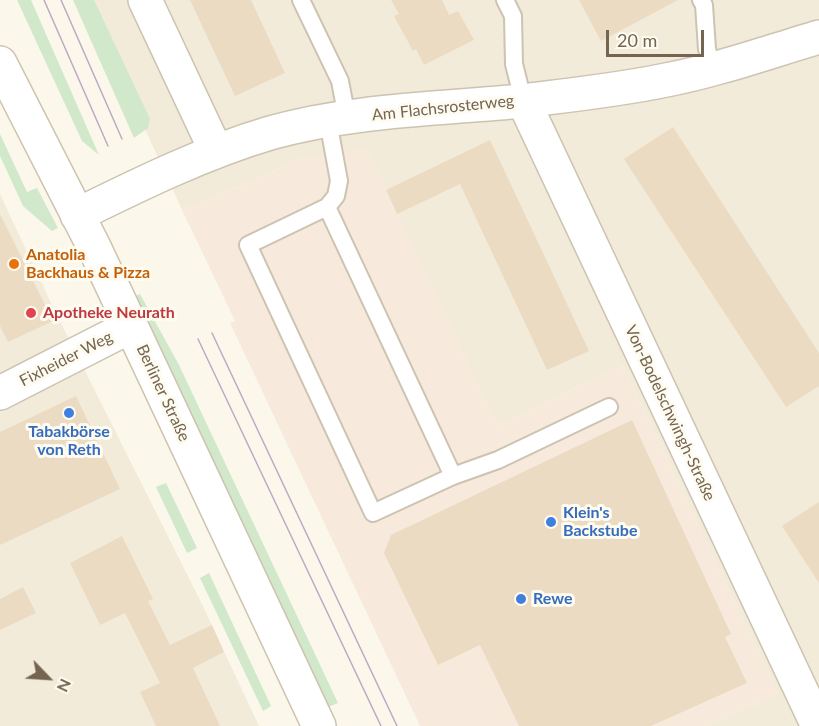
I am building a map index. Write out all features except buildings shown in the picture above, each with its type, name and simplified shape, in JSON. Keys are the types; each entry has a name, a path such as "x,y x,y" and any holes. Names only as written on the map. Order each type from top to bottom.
{"street":[{"path":"145,0 216,151"},
{"name":"Am Flachsrosterweg","path":"77,215 133,187 216,151 272,133 338,120 523,100 665,81 819,37"},
{"name":"Berliner Straße","path":"0,63 131,326 319,726"},
{"name":"Von-Bodelschwingh-Straße","path":"523,100 818,726"},
{"name":"Fixheider Weg","path":"0,393 131,326"}],"lane":[{"path":"301,0 340,81 339,181 336,196 327,207 248,245 374,513 453,476 498,460 609,407"},
{"path":"505,0 513,16 514,64 523,100"},
{"path":"706,2 707,49 713,69"},
{"path":"327,207 453,476"}],"shaded area":[{"path":"86,0 819,0 819,726 709,726 778,694 623,366 497,425 366,148 299,160 182,210"},
{"path":"366,147 497,425 623,366 778,694 709,726 420,726 230,323 235,321 182,210 299,160"},
{"path":"0,194 52,305 202,604 259,726 0,726"}],"green space":[{"path":"17,0 31,0 99,155 82,141"},
{"path":"73,0 94,0 150,119 148,128 134,138"},
{"path":"0,134 27,192 37,188 58,228 52,231 23,206 0,156"},
{"path":"140,294 179,365 338,703 328,707 135,296"},
{"path":"166,483 197,548 187,553 156,487"},
{"path":"209,573 271,706 263,711 200,578"}],"tram line":[{"path":"44,0 108,146"},
{"path":"61,0 122,139"},
{"path":"212,333 397,726"},
{"path":"198,339 381,726"}],"place":[{"name":"Anatolia Backhaus & Pizza","path":"14,264"},
{"name":"Apotheke Neurath","path":"31,313"},
{"name":"Tabakbörse von Reth","path":"69,413"},
{"name":"Klein's Backstube","path":"551,522"},
{"name":"Rewe","path":"521,599"}]}
